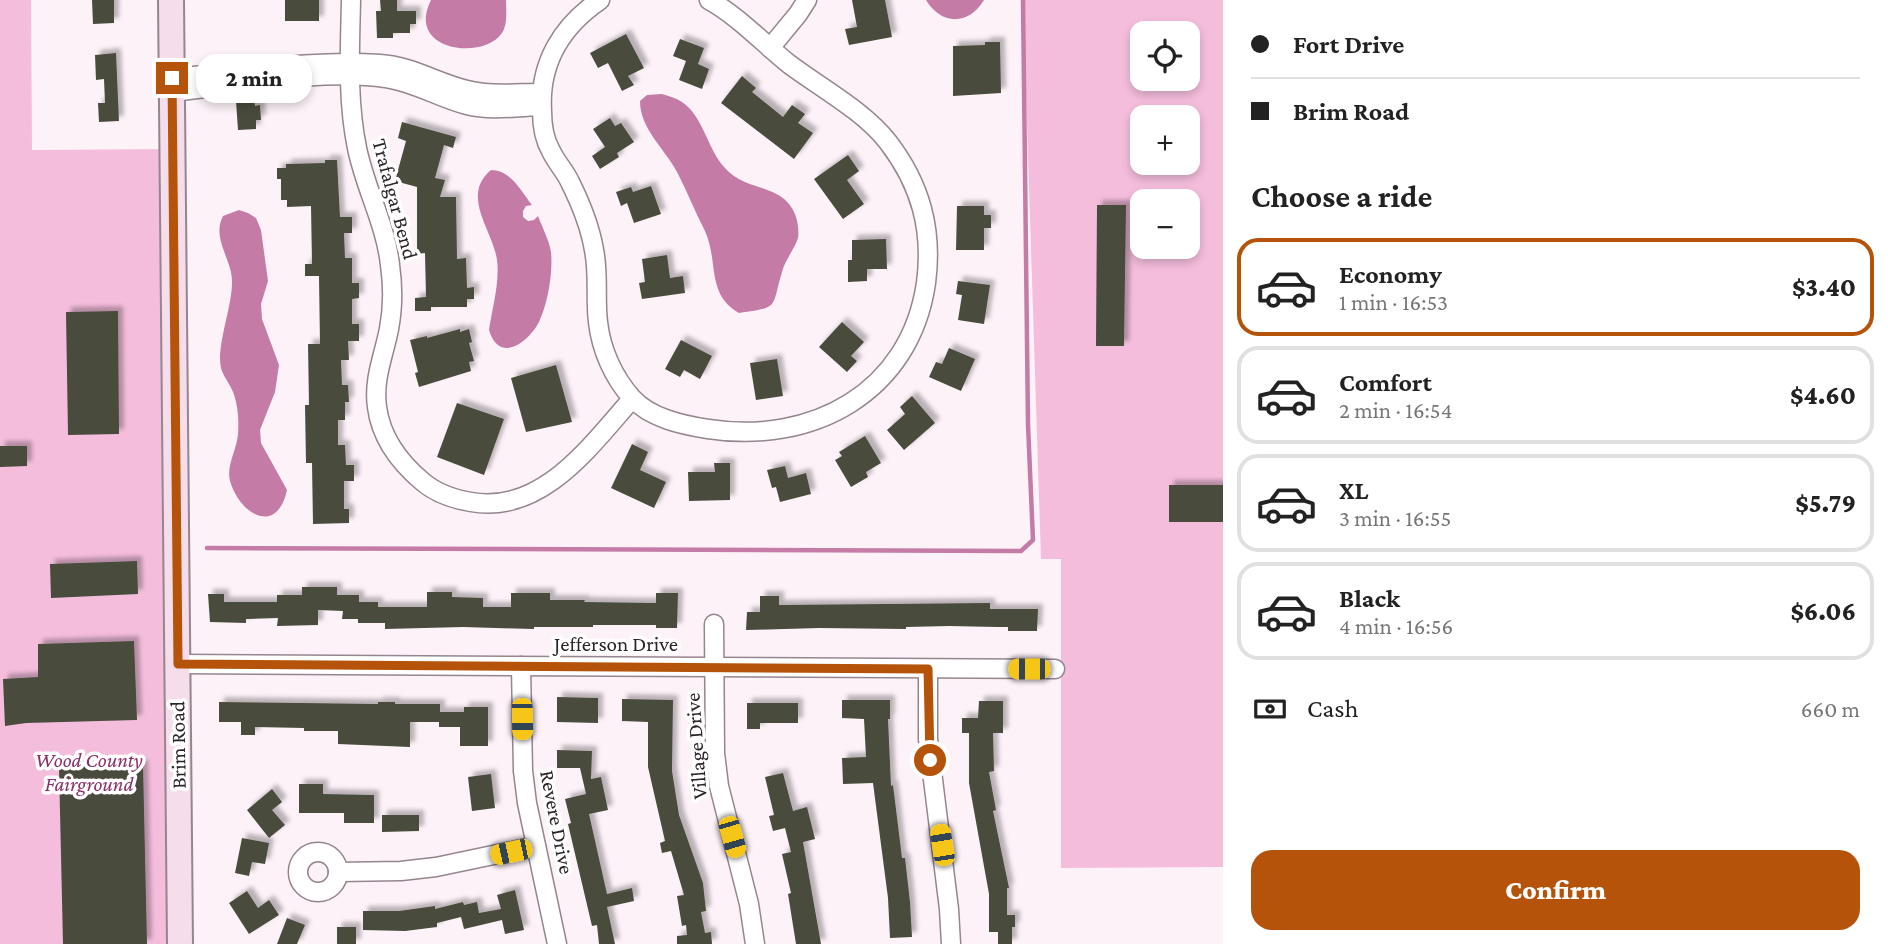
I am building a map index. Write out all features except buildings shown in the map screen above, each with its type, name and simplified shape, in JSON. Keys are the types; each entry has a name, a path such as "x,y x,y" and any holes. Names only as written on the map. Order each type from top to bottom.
{"street":[{"name":"Brim Road","path":"171,0 180,944"},
{"name":"Trafalgar Bend","path":"351,0 350,69 357,149 386,240 390,262 392,307 379,367 376,400 383,431 398,459 427,485 457,500 489,504 521,498 560,476 632,399"},
{"path":"600,0 583,12 561,36 547,65 541,100 543,130 551,152 566,173 583,209 594,250 597,321 603,349 612,370 632,399 651,412 685,425 724,431 768,432 810,423 850,405 883,376 909,341 922,306 928,267 926,219 901,162 876,128 709,0"},
{"path":"770,48 807,0"},
{"path":"172,85 316,77 350,69 405,68 469,91 541,100"},
{"name":"Village Drive","path":"714,624 715,753 719,786 749,904 755,944"},
{"name":"Jefferson Drive","path":"178,664 1055,669"},
{"name":"Revere Drive","path":"521,666 523,771 527,803 557,944"},
{"path":"928,669 928,739 951,944"},
{"path":"338,872 401,871 436,867 536,846"}],"green space":[{"name":"Wood County Fairground","path":"0,0 31,0 32,150 173,149 180,944 0,944"},
{"path":"1023,0 1223,0 1223,867 1061,868 1061,559 1041,559"}],"shaded area":[{"path":"431,0 506,0 504,29 492,42 479,47 450,46 437,40 428,31 426,17"},
{"path":"926,0 984,0 970,14 955,19 939,14"},
{"path":"662,94 689,108 725,168 743,181 783,198 796,217 798,238 783,268 774,300 768,307 739,313 722,297 717,287 705,231 677,172 649,130 641,111 640,101 647,95"},
{"path":"491,170 510,177 524,194 532,205 526,206 523,217 528,221 538,216 551,252 549,288 539,322 521,343 506,348 499,346 489,330 498,268 478,202 482,180"},
{"path":"239,210 256,218 261,230 268,281 261,304 262,319 279,365 275,392 260,430 261,443 287,490 282,504 275,513 267,516 258,516 242,503 235,493 229,475 237,440 238,418 235,397 222,371 220,359 232,283 219,233 223,216"}],"waterway":[{"path":"207,548 1021,551 1033,540 1028,425 1023,0"}],"route":[{"path":"172,78 178,664 928,669 930,760"}]}
